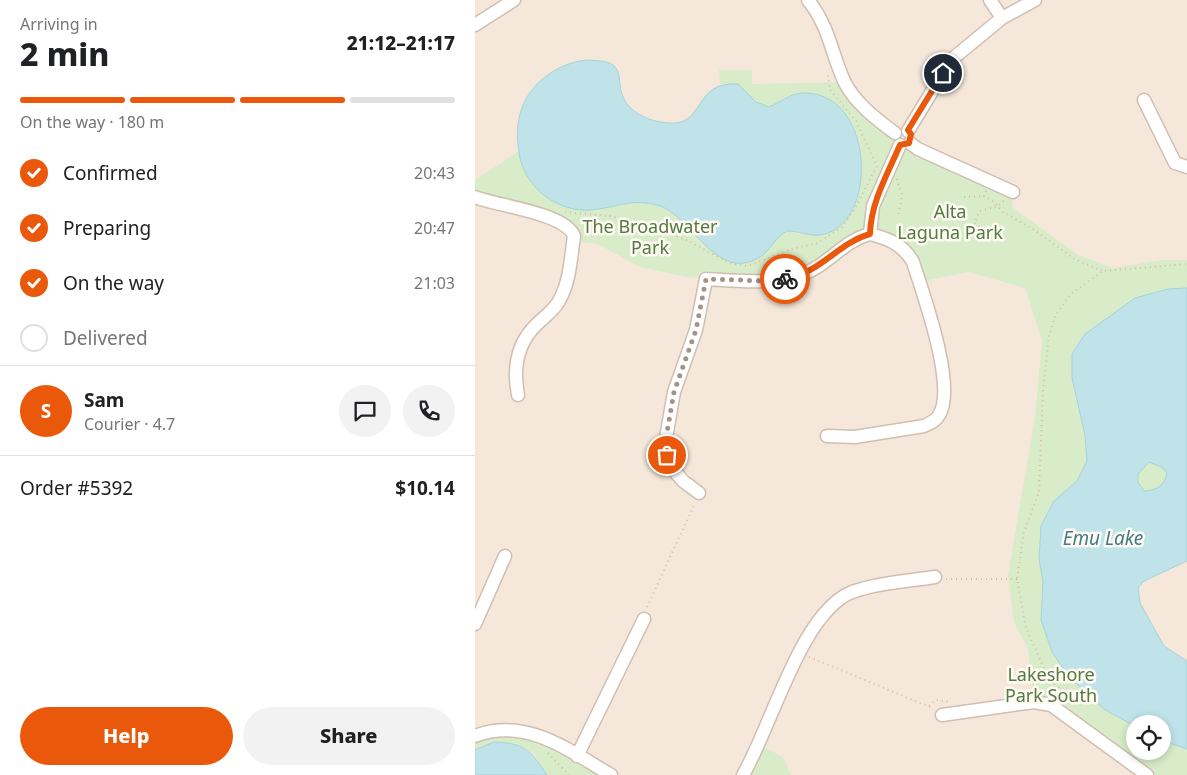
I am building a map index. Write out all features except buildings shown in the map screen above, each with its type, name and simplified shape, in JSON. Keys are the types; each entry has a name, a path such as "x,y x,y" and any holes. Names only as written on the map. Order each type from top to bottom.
{"street":[{"path":"475,25 513,0"},
{"path":"808,0 821,16 844,82 857,101 895,133 899,129 906,139 918,149 1013,192"},
{"path":"990,0 1001,18"},
{"path":"870,234 873,206 888,173 951,60 1001,18 1035,0"},
{"path":"1144,100 1175,163 1187,167"},
{"path":"475,197 490,203 550,218 566,225 574,236 566,286 560,300 526,337 519,350 515,366 519,395"},
{"path":"699,493 683,481 672,468 667,455 666,438 674,392 696,330 706,279 768,281 789,278 826,262 848,243 870,234 897,244 907,252 913,262 940,353 943,371 943,404 940,415 933,422 924,426 855,437 827,436"},
{"path":"475,624 505,556"},
{"path":"743,775 816,623 840,598 853,592 874,587 935,577"},
{"path":"577,756 643,619"},
{"path":"942,715 1034,702 1051,705 1147,775"},
{"path":"476,732 494,730 524,731 554,742 611,775"}],"path":[{"path":"559,210 574,214 610,216 649,225 686,240 729,263 748,266 793,249 818,243 841,227 855,208 877,166 856,121 829,90 827,84 829,69 836,60"},
{"path":"888,173 898,180 901,188 902,195 898,217"},
{"path":"984,196 990,182"},
{"path":"987,233 974,223 980,211 998,206 1013,192"},
{"path":"964,197 984,196 1076,260 1103,272"},
{"path":"1070,718 1072,714 1069,699 1046,673 1026,628 1017,579 1024,532 1039,492 1043,391 1049,335 1055,316 1071,294 1103,272 1187,264"},
{"path":"643,619 699,493"},
{"path":"935,577 949,580 1017,579"},
{"path":"800,653 929,706 942,715"},
{"path":"929,706 936,700 944,699 959,705"},
{"path":"543,747 569,775"}],"shaded area":[{"path":"475,0 1187,0 1187,775 475,775"}],"green space":[{"path":"719,70 752,70 752,84 844,82 894,136 897,144 1013,192 1012,207 1078,255 1113,268 1163,260 1187,260 1187,288 1168,289 1072,378 1085,435 1087,461 1077,481 1054,501 1039,559 1043,581 1041,620 1105,710 1126,721 1126,759 1070,718 1034,702 1028,649 1014,622 1008,576 1035,417 1042,340 1025,288 968,272 919,282 913,262 870,234 789,278 706,279 687,277 640,267 598,244 573,241 572,230 475,197 475,180 519,151 529,181 534,187 549,196 589,210 631,201 650,203 668,208 675,213 704,245 717,254 731,261 746,262 759,255 787,231 810,236 857,197 860,177 860,145 803,93 787,96 769,108 762,106 735,86 720,84"},
{"path":"1149,462 1167,472 1160,486 1153,490 1144,491 1138,482 1138,474"},
{"path":"524,731 611,775 547,775 534,755 521,746 513,744 498,743 475,750 475,736"},
{"path":"758,744 783,757 791,775 743,775"},
{"path":"1171,744 1187,749 1187,775 1147,775 1127,760 1171,760"}],"water":[{"path":"587,60 604,61 613,65 617,70 621,91 628,105 639,114 654,121 681,122 689,118 713,89 723,85 738,84 756,102 769,107 799,93 827,98 844,112 855,132 861,156 861,180 855,203 844,221 828,233 812,235 787,231 764,254 745,263 731,262 718,256 672,212 660,206 632,203 600,209 578,210 556,203 537,189 524,169 518,143 520,113 531,91 544,78 560,67"},
{"name":"Emu Lake","path":"1187,288 1187,561 1144,581 1138,588 1140,603 1164,646 1187,661 1187,749 1171,744 1171,715 1126,715 1126,721 1105,710 1069,677 1052,652 1041,620 1043,581 1039,559 1041,526 1054,501 1077,481 1087,461 1085,435 1072,378 1072,354 1085,334 1135,298 1168,289","holes":["1149,462 1167,472 1162,484 1153,490 1144,491 1138,482 1138,474"]},
{"path":"494,742 513,744 526,749 547,775 475,775 475,750"}],"way so far":[{"path":"667,455 666,438 674,392 696,330 706,279 732,281 785,279"}],"route":[{"path":"785,279 811,270 826,262 848,243 870,234 873,206 900,145 904,146 909,143 911,134 908,130 943,73"}],"park label":[{"name":"Alta Laguna Park","path":"950,221"},
{"name":"The Broadwater Park","path":"650,236"},
{"name":"Lakeshore Park South","path":"1051,684"}]}
